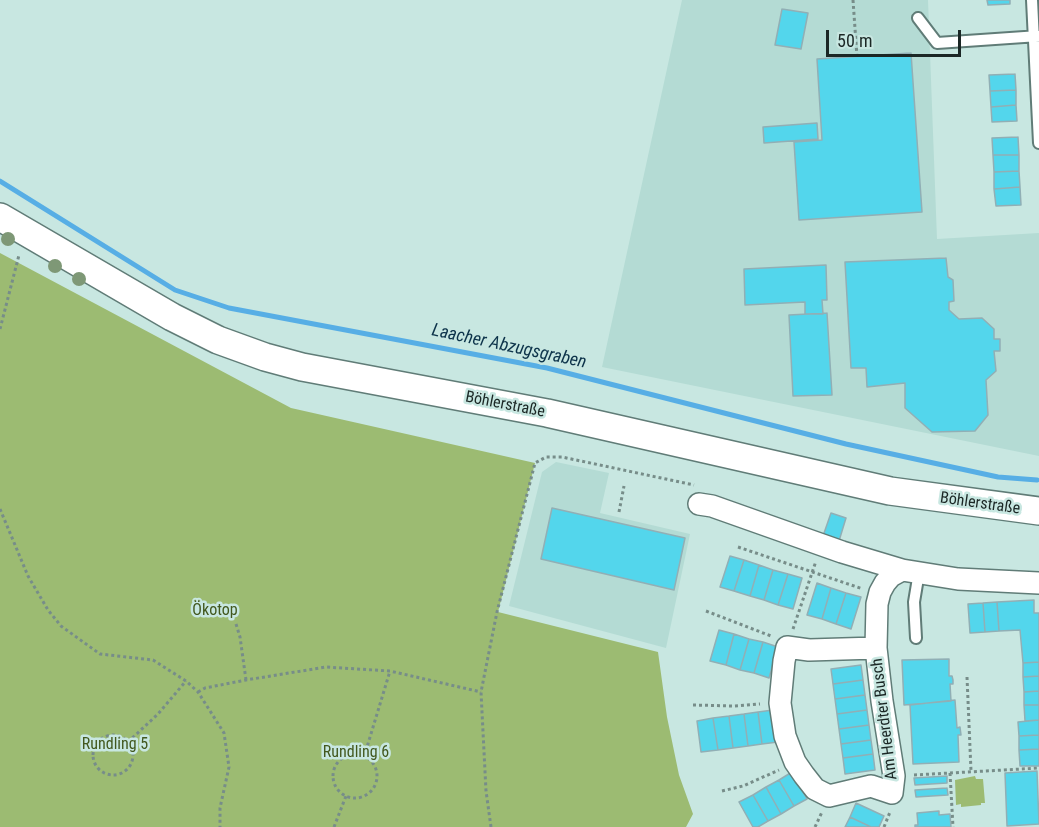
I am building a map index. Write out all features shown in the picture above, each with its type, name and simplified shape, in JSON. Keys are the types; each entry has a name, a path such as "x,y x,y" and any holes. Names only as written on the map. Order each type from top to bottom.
{"street":[{"name":"Böhlerstraße","path":"0,217 172,317 218,340 265,357 302,367 547,413 890,491 1039,511"},
{"path":"699,504 712,506 821,545 910,571 958,579 1039,583"},
{"path":"879,595 885,582 891,576 910,571"},
{"name":"Am Heerdter Busch","path":"876,648 809,651 788,644 781,682 780,703 785,736 795,762 815,789 829,796 872,786 892,793 894,776 876,648 879,595"}],"lane":[{"path":"1032,0 1036,37 1039,143"},
{"path":"918,18 937,44 1036,37"},
{"path":"910,571 916,638"}],"path":[{"path":"853,0 857,57"},
{"path":"0,329 19,255"},
{"path":"491,827 486,791 481,692 497,612 535,463 546,457 562,457 702,487 699,504"},
{"path":"619,512 624,486"},
{"path":"0,509 28,576 48,610 61,626 100,654 153,660 186,681 198,692 224,733 229,767 220,808 220,827"},
{"path":"706,610 788,644 821,545"},
{"path":"738,548 879,595"},
{"path":"236,624 240,636 246,680"},
{"path":"198,692 205,688 246,680 326,668 390,671 481,692"},
{"path":"364,756 390,671"},
{"path":"967,677 972,771"},
{"path":"128,742 158,714 186,681"},
{"path":"693,705 734,706 780,703"},
{"path":"110,735 117,735 128,742 133,753 130,766 120,773 101,771 93,753 98,741 110,735"},
{"path":"351,755 364,756 375,767 376,782 373,789 361,798 346,796 333,781 335,767 339,761 351,755"},
{"path":"722,791 743,786 795,762"},
{"path":"894,776 1039,768"},
{"path":"950,773 953,827"},
{"path":"334,827 346,796"}],"shaded area":[{"path":"682,0 928,0 937,239 1039,233 1039,456 602,367"},
{"path":"556,462 609,473 600,513 690,534 666,648 509,606 542,472"}],"green space":[{"name":"Ökotop","path":"0,253 291,408 535,463 498,612 658,652 667,717 679,775 693,814 686,827 0,827"},
{"path":"975,776 976,779 983,779 985,803 961,807 961,804 956,805 955,780"}],"building":[{"path":"987,0 1010,0 1010,4 988,5"},
{"path":"782,9 808,13 801,49 775,45"},
{"path":"911,53 922,212 799,220 794,142 822,140 817,59"},
{"path":"1015,74 1016,90 990,91 989,75"},
{"path":"1016,90 1016,105 991,107 990,91"},
{"path":"1016,105 1017,121 992,122 991,107"},
{"path":"817,123 818,139 764,143 763,127"},
{"path":"1018,137 1019,155 993,155 992,138"},
{"path":"993,155 1019,155 1019,171 994,172"},
{"path":"1019,171 1020,187 994,189 994,172"},
{"path":"1020,187 1021,205 996,206 994,189"},
{"path":"946,258 948,277 953,280 954,301 949,302 949,310 959,319 982,318 994,329 994,339 1000,339 1000,351 994,351 996,371 986,380 988,415 975,431 932,432 905,408 905,383 867,387 866,368 851,368 845,262"},
{"path":"826,265 827,300 822,300 823,314 805,314 805,302 745,305 744,269"},
{"path":"827,313 832,395 793,396 789,315"},
{"path":"552,508 685,538 674,590 541,559"},
{"path":"831,513 846,518 839,541 823,536"},
{"path":"730,556 744,560 734,591 720,587"},
{"path":"744,560 759,565 750,596 734,591"},
{"path":"759,565 773,570 764,600 750,596"},
{"path":"773,570 788,574 778,605 764,600"},
{"path":"788,574 802,578 793,609 778,605"},
{"path":"817,583 831,588 822,619 807,615"},
{"path":"831,588 846,593 836,624 822,619"},
{"path":"846,593 861,597 851,629 836,624"},
{"path":"1034,600 1034,613 1039,613 1039,662 1023,663 1020,630 999,631 997,602"},
{"path":"997,602 999,631 985,632 983,603"},
{"path":"983,603 985,632 970,633 968,604"},
{"path":"719,630 734,634 726,665 710,661"},
{"path":"734,634 749,639 740,670 726,665"},
{"path":"749,639 763,642 754,673 740,670"},
{"path":"763,642 778,647 769,678 754,673"},
{"path":"949,659 949,676 952,676 953,680 953,684 950,684 951,701 904,705 902,660"},
{"path":"1039,662 1039,676 1023,677 1023,663"},
{"path":"861,665 863,680 833,684 831,669"},
{"path":"1039,676 1039,691 1024,692 1023,677"},
{"path":"863,680 865,695 835,699 833,684"},
{"path":"1039,691 1039,705 1024,705 1024,692"},
{"path":"865,695 867,710 837,714 835,699"},
{"path":"955,700 957,728 960,727 961,735 958,735 959,762 913,764 910,705"},
{"path":"1024,705 1039,705 1039,720 1025,721"},
{"path":"773,710 778,742 762,744 758,712"},
{"path":"867,710 869,725 839,729 837,714"},
{"path":"758,712 762,744 748,746 744,714"},
{"path":"744,714 748,746 733,748 729,716"},
{"path":"729,716 733,748 718,750 713,718"},
{"path":"713,718 718,750 701,752 697,721"},
{"path":"1039,720 1039,735 1019,736 1018,722"},
{"path":"869,725 871,740 841,744 839,729"},
{"path":"1039,735 1039,749 1019,750 1019,736"},
{"path":"871,740 873,754 843,758 841,744"},
{"path":"1039,749 1039,766 1020,766 1019,750"},
{"path":"873,754 875,770 845,774 843,758"},
{"path":"1037,771 1039,824 1007,826 1005,773"},
{"path":"792,772 807,799 794,806 779,780"},
{"path":"947,776 947,783 915,785 914,778"},
{"path":"779,780 794,806 781,814 766,787"},
{"path":"766,787 781,814 768,821 753,795"},
{"path":"947,788 948,795 916,797 915,790"},
{"path":"753,795 768,821 758,827 753,827 739,802"},
{"path":"856,803 884,816 879,827 871,827 850,817"},
{"path":"939,811 939,815 950,814 951,827 915,827 918,825 917,813"},
{"path":"850,817 871,827 845,827"}],"waterway":[{"name":"Laacher Abzugsgraben","path":"0,181 175,290 229,308 547,368 846,444 998,477 1037,480"}],"park label":[{"name":"Rundling 5","path":"115,745"},
{"name":"Rundling 6","path":"356,753"}]}
